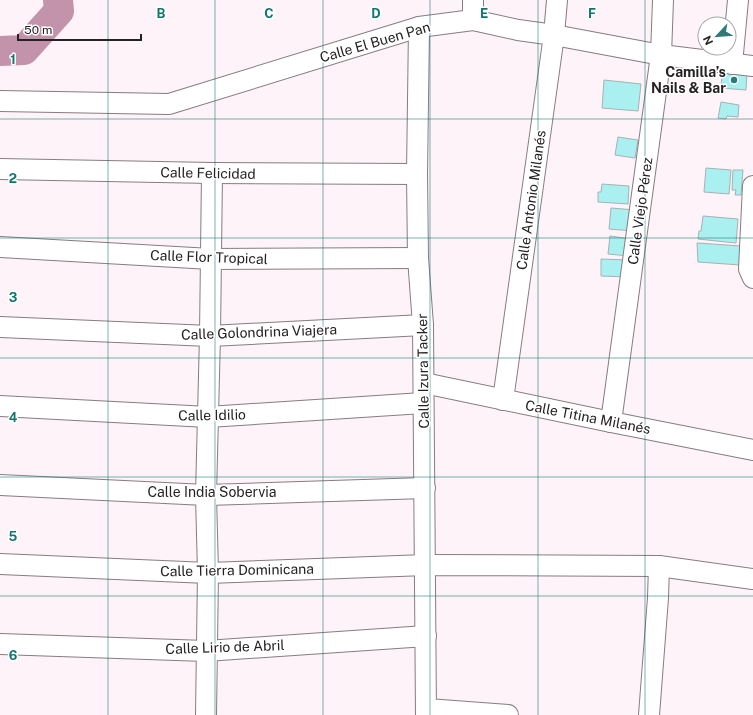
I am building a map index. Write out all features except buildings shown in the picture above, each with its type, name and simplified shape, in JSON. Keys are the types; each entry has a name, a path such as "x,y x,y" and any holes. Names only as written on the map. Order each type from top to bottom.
{"street":[{"path":"473,20 474,0"},
{"name":"Calle Antonio Milanés","path":"503,400 554,35 557,0"},
{"name":"Calle Viejo Pérez","path":"611,422 661,54 663,0"},
{"path":"732,64 738,0"},
{"name":"Calle El Buen Pan","path":"0,101 169,104 419,27 473,20 518,30 661,54 753,66"},
{"name":"Calle Izura Tacker","path":"419,27 417,174 418,258 423,325 427,712"},
{"name":"Calle Felicidad","path":"0,169 212,173 417,174"},
{"path":"206,715 208,573 206,495 212,173"},
{"path":"753,186 749,269 753,278"},
{"name":"Calle Flor Tropical","path":"0,247 211,259 418,258"},
{"name":"Calle Golondrina Viajera","path":"0,327 210,336 423,325"},
{"name":"Calle Titina Milanés","path":"424,382 503,400 753,450"},
{"name":"Calle Idilio","path":"0,406 208,417 423,403"},
{"name":"Calle India Sobervia","path":"0,485 206,495 425,488"},
{"name":"Calle Tierra Dominicana","path":"0,564 208,573 426,565 659,566 753,579"},
{"path":"649,715 659,566"},
{"name":"Calle Lirio de Abril","path":"0,644 206,651 426,636"},
{"path":"427,712 508,715"}],"waterway":[{"path":"0,51 24,50 59,11 58,0"}],"place":[{"name":"Camilla’s Nails & Bar","path":"734,80"}]}
